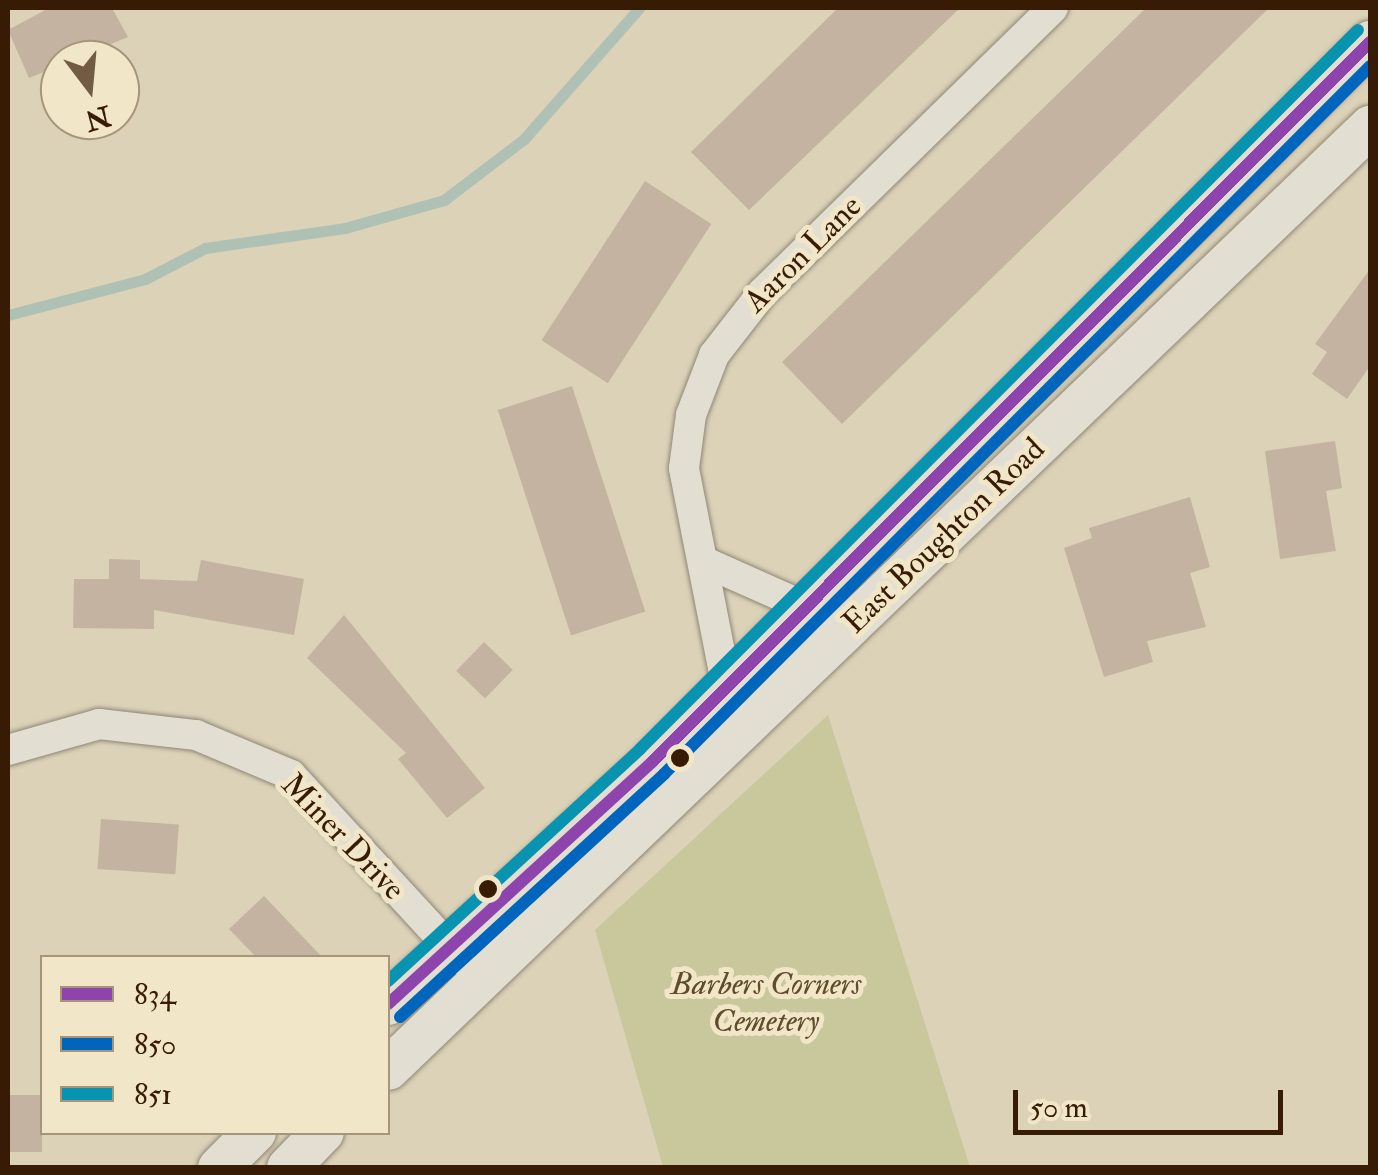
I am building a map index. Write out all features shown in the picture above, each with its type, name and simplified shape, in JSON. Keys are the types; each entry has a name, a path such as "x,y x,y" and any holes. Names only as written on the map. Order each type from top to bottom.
{"main road":[{"name":"East Boughton Road","path":"390,1002 728,688 1370,42"},
{"name":"East Boughton Road","path":"390,1067 1370,126"},
{"path":"219,1168 252,1135"},
{"path":"288,1168 320,1135"}],"street":[{"name":"Aaron Lane","path":"728,688 708,563 684,468 692,416 714,354 763,292 1053,8"},
{"path":"708,563 808,608"},
{"name":"Miner Drive","path":"8,750 99,724 196,734 291,775 478,979"}],"green space":[{"name":"Barbers Corners Cemetery","path":"828,715 970,1167 663,1167 595,930"}],"building":[{"path":"49,8 112,8 128,37 40,40 40,73 29,78 8,30"},
{"path":"838,8 960,8 749,210 691,152"},
{"path":"1146,8 1269,8 842,424 782,362"},
{"path":"645,181 711,224 608,383 542,340"},
{"path":"1370,269 1370,366 1347,399 1312,374 1327,352 1315,344"},
{"path":"572,386 645,611 571,636 498,410"},
{"path":"1335,441 1342,488 1326,491 1336,551 1280,559 1265,451"},
{"path":"1190,497 1210,567 1190,573 1206,627 1147,641 1153,662 1104,677 1064,548 1092,538 1089,528"},
{"path":"109,559 140,560 140,579 197,581 201,560 304,579 294,635 154,610 154,629 73,628 74,579 109,579"},
{"path":"344,615 485,788 447,818 398,759 406,753 307,658"},
{"path":"484,642 513,670 485,699 456,671"},
{"path":"101,819 179,824 175,874 98,869"},
{"path":"264,896 320,955 254,955 229,929"},
{"path":"8,1095 40,1095 42,1152 8,1152"}],"waterway":[{"path":"8,315 145,279 205,248 345,228 444,200 524,139 639,8"}],"transit line":[{"name":"851","path":"390,979 640,749 1358,30"},
{"name":"834","path":"390,1002 652,762 1370,42"},
{"name":"850","path":"400,1017 664,774 1370,66"}]}
